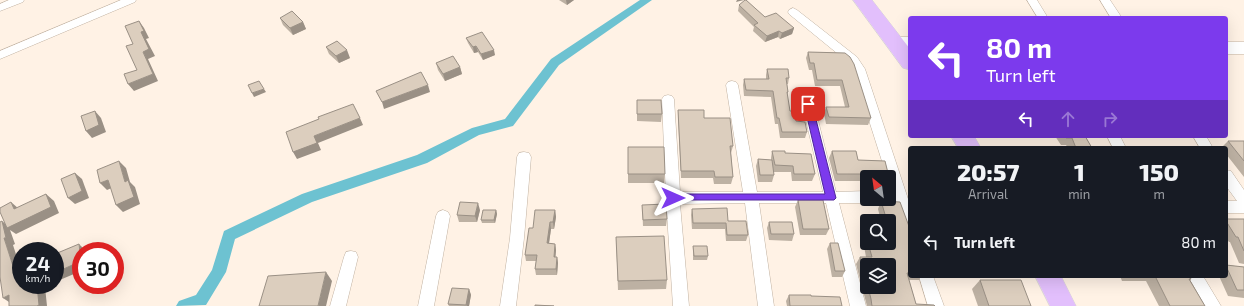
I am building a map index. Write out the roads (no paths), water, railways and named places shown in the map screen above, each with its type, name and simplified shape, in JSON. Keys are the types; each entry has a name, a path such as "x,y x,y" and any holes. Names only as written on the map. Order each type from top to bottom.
{"highway":[{"path":"862,0 903,43 908,57"},
{"path":"1049,278 1063,306"}],"street":[{"path":"0,8 19,0"},
{"path":"0,55 131,0"},
{"path":"1032,0 1042,16"},
{"path":"1105,0 1116,16"},
{"path":"793,12 853,60 859,69 908,220"},
{"path":"1228,48 1244,48"},
{"path":"732,85 751,198 766,306"},
{"path":"668,99 673,198 681,306"},
{"path":"808,104 858,306"},
{"path":"508,306 517,238 524,157"},
{"path":"1228,179 1244,202"},
{"path":"673,198 860,197"},
{"path":"1228,207 1244,207"},
{"path":"426,306 443,216"},
{"path":"338,306 351,257"},
{"path":"927,278 936,306"},
{"path":"1197,278 1213,306"}],"waterway":[{"path":"184,306 201,300 219,272 229,235 307,198 422,159 476,131 509,123 555,62 647,0"}]}
